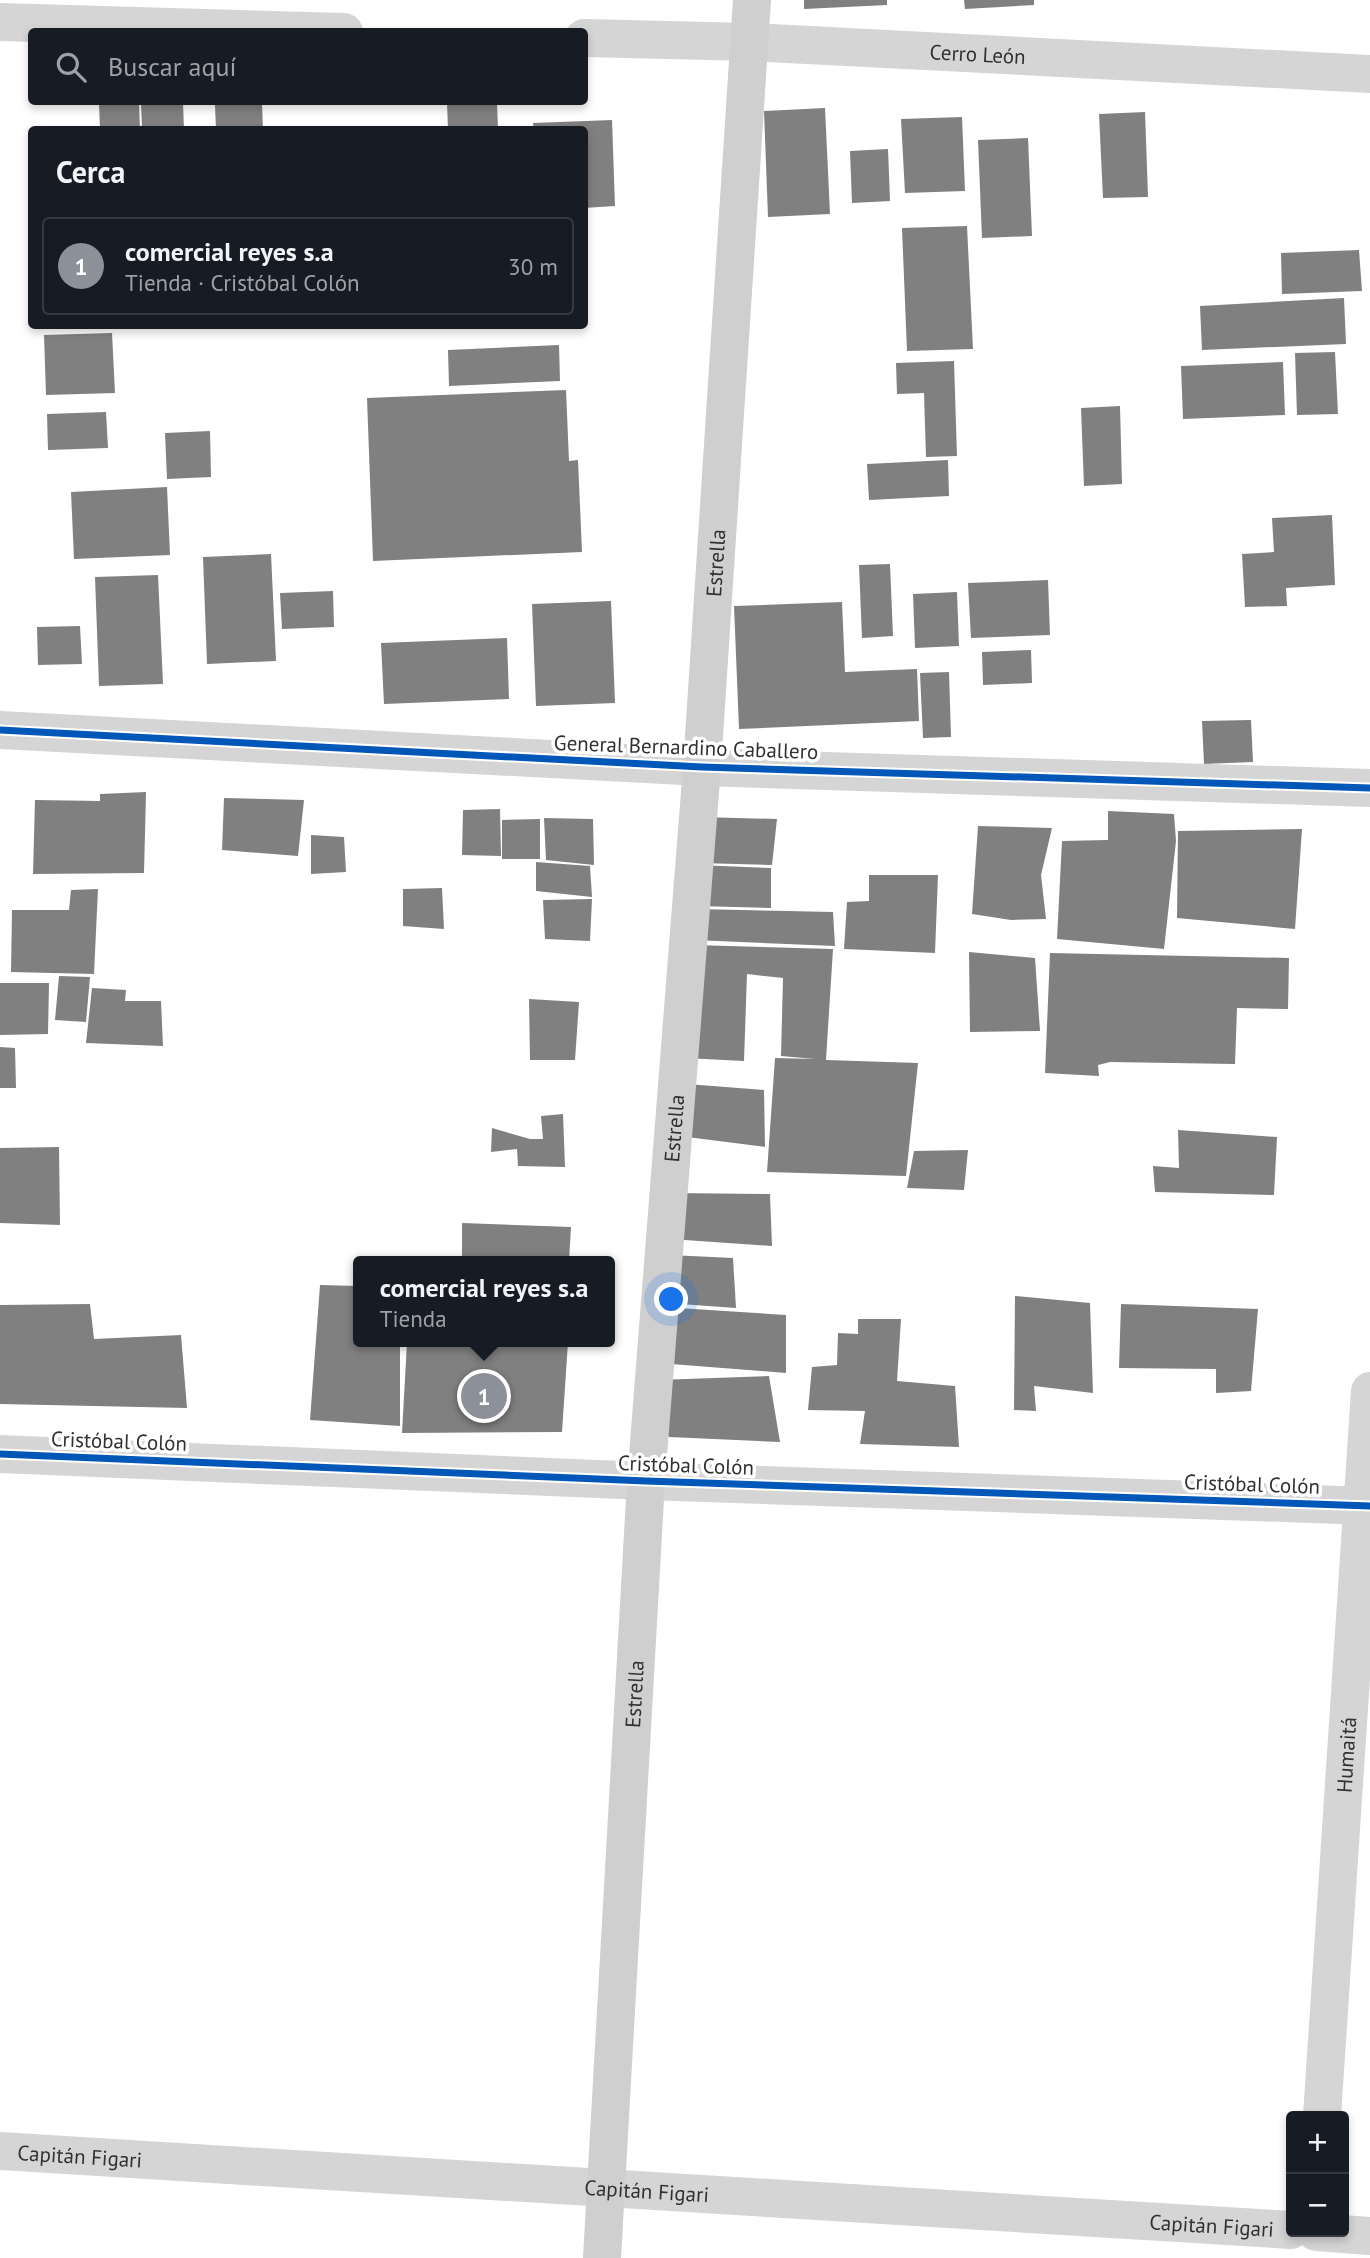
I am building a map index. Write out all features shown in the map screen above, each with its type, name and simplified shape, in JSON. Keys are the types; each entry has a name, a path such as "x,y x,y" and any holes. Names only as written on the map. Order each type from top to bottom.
{"main road":[{"name":"Estrella","path":"602,2258 646,1481 702,767 752,0"}],"street":[{"path":"0,22 206,28"},
{"name":"Cerro León","path":"588,38 750,43 1370,74"},
{"name":"General Bernardino Caballero","path":"0,730 702,767 1370,788"},
{"name":"Humaitá","path":"1322,2111 1366,1506 1370,1391"},
{"name":"Cristóbal Colón","path":"0,1454 646,1481 1366,1506"},
{"name":"Capitán Figari","path":"0,2151 1286,2230"},
{"path":"1349,2234 1370,2236"},
{"path":"1314,2258 1316,2237"}],"building":[{"path":"804,0 887,0 887,5 804,9"},
{"path":"964,0 1034,0 1034,5 965,9"},
{"path":"99,105 139,105 140,126 100,126"},
{"path":"141,105 183,105 184,126 142,126"},
{"path":"215,105 262,105 263,126 216,126"},
{"path":"447,105 497,105 498,126 448,126"},
{"path":"825,108 830,214 768,217 764,111"},
{"path":"1145,112 1148,197 1103,198 1099,114"},
{"path":"962,117 965,191 905,193 901,119"},
{"path":"612,120 615,206 588,208 588,126 533,126 533,123"},
{"path":"1028,138 1032,236 982,238 978,140"},
{"path":"888,149 890,201 852,203 850,151"},
{"path":"967,226 973,349 907,351 902,228"},
{"path":"1359,250 1362,291 1282,294 1281,253"},
{"path":"1344,298 1346,344 1202,350 1200,306"},
{"path":"112,333 115,393 46,395 44,335"},
{"path":"559,345 560,381 449,386 448,350"},
{"path":"1335,352 1338,414 1297,415 1295,353"},
{"path":"954,361 957,456 926,457 924,393 897,394 896,363"},
{"path":"1283,362 1285,415 1183,419 1181,366"},
{"path":"566,390 569,461 578,460 582,552 373,561 367,398"},
{"path":"1120,406 1122,484 1084,486 1081,408"},
{"path":"106,412 108,448 48,450 47,414"},
{"path":"210,431 211,477 167,479 165,433"},
{"path":"948,460 949,496 869,500 867,464"},
{"path":"167,487 170,555 74,559 71,492"},
{"path":"1332,515 1335,585 1286,588 1287,606 1245,607 1242,554 1274,552 1272,518"},
{"path":"271,554 276,661 207,664 203,557"},
{"path":"890,564 893,636 862,638 859,565"},
{"path":"158,575 163,684 99,686 95,577"},
{"path":"1048,580 1050,635 971,638 968,583"},
{"path":"333,591 334,627 282,629 280,593"},
{"path":"957,592 959,646 915,648 913,594"},
{"path":"611,601 615,703 536,706 532,604"},
{"path":"842,602 845,672 917,669 919,721 739,729 734,606"},
{"path":"80,626 82,664 38,665 37,627"},
{"path":"507,638 509,699 384,704 381,643"},
{"path":"1031,650 1032,683 983,685 982,652"},
{"path":"949,672 951,737 923,738 920,673"},
{"path":"1251,720 1253,762 1204,764 1202,721"},
{"path":"146,792 144,873 33,874 35,800 100,801 100,794"},
{"path":"224,798 304,800 298,856 222,850"},
{"path":"500,809 501,856 462,855 463,810"},
{"path":"1108,811 1174,814 1176,841 1164,949 1057,939 1062,841 1108,840"},
{"path":"701,817 777,819 772,865 699,863"},
{"path":"544,818 593,819 594,865 546,860"},
{"path":"540,819 540,859 502,859 502,820"},
{"path":"978,826 1052,828 1041,875 1046,919 1011,920 972,914"},
{"path":"1302,829 1295,929 1177,918 1178,831"},
{"path":"311,835 344,837 346,872 311,874"},
{"path":"536,862 590,866 592,897 536,891"},
{"path":"697,865 771,868 771,908 696,906"},
{"path":"869,875 938,875 935,953 844,949 847,902 869,901"},
{"path":"442,888 444,929 403,926 403,889"},
{"path":"98,889 94,974 11,972 12,910 69,910 71,890"},
{"path":"592,899 590,941 545,939 543,900"},
{"path":"696,909 833,912 835,946 694,940"},
{"path":"693,945 833,949 826,1060 918,1063 906,1176 767,1172 775,1058 815,1059 781,1056 783,978 747,974 744,1061 684,1058"},
{"path":"969,952 1035,958 1040,1031 970,1032"},
{"path":"1050,953 1289,958 1288,1009 1237,1008 1235,1064 1110,1062 1098,1065 1099,1076 1045,1073"},
{"path":"59,976 90,977 86,1022 55,1020"},
{"path":"0,983 49,983 48,1034 0,1035"},
{"path":"92,988 126,990 125,1001 161,1001 163,1046 86,1043"},
{"path":"529,999 579,1002 575,1060 530,1060"},
{"path":"0,1047 15,1048 16,1088 0,1088"},
{"path":"687,1084 764,1090 765,1147 679,1136"},
{"path":"563,1114 565,1167 518,1166 517,1149 491,1152 492,1128 530,1139 543,1139 541,1116"},
{"path":"1178,1130 1277,1137 1274,1195 1155,1192 1153,1166 1179,1168"},
{"path":"59,1147 60,1225 0,1223 0,1148"},
{"path":"968,1150 964,1190 907,1188 914,1151"},
{"path":"673,1193 770,1194 772,1246 670,1239"},
{"path":"462,1223 571,1227 569,1256 462,1256"},
{"path":"670,1255 733,1258 736,1308 666,1303"},
{"path":"320,1285 353,1286 353,1347 400,1347 400,1426 310,1420"},
{"path":"1015,1296 1090,1303 1093,1393 1034,1386 1036,1411 1014,1410"},
{"path":"90,1304 94,1339 181,1335 187,1408 0,1404 0,1305"},
{"path":"1121,1304 1258,1309 1251,1391 1216,1393 1216,1369 1119,1368"},
{"path":"678,1308 786,1315 786,1373 671,1364"},
{"path":"858,1319 901,1319 897,1381 955,1386 959,1447 860,1444 865,1411 808,1410 812,1367 837,1365 838,1333 858,1334"},
{"path":"407,1347 568,1347 562,1432 402,1433"},
{"path":"769,1376 780,1442 669,1437 655,1412 657,1380"}],"cycle path":[{"path":"0,730 702,767 1370,788"},
{"path":"0,1454 646,1481 1370,1506"}],"place":[{"name":"comercial reyes s.a","path":"484,1396"}]}
